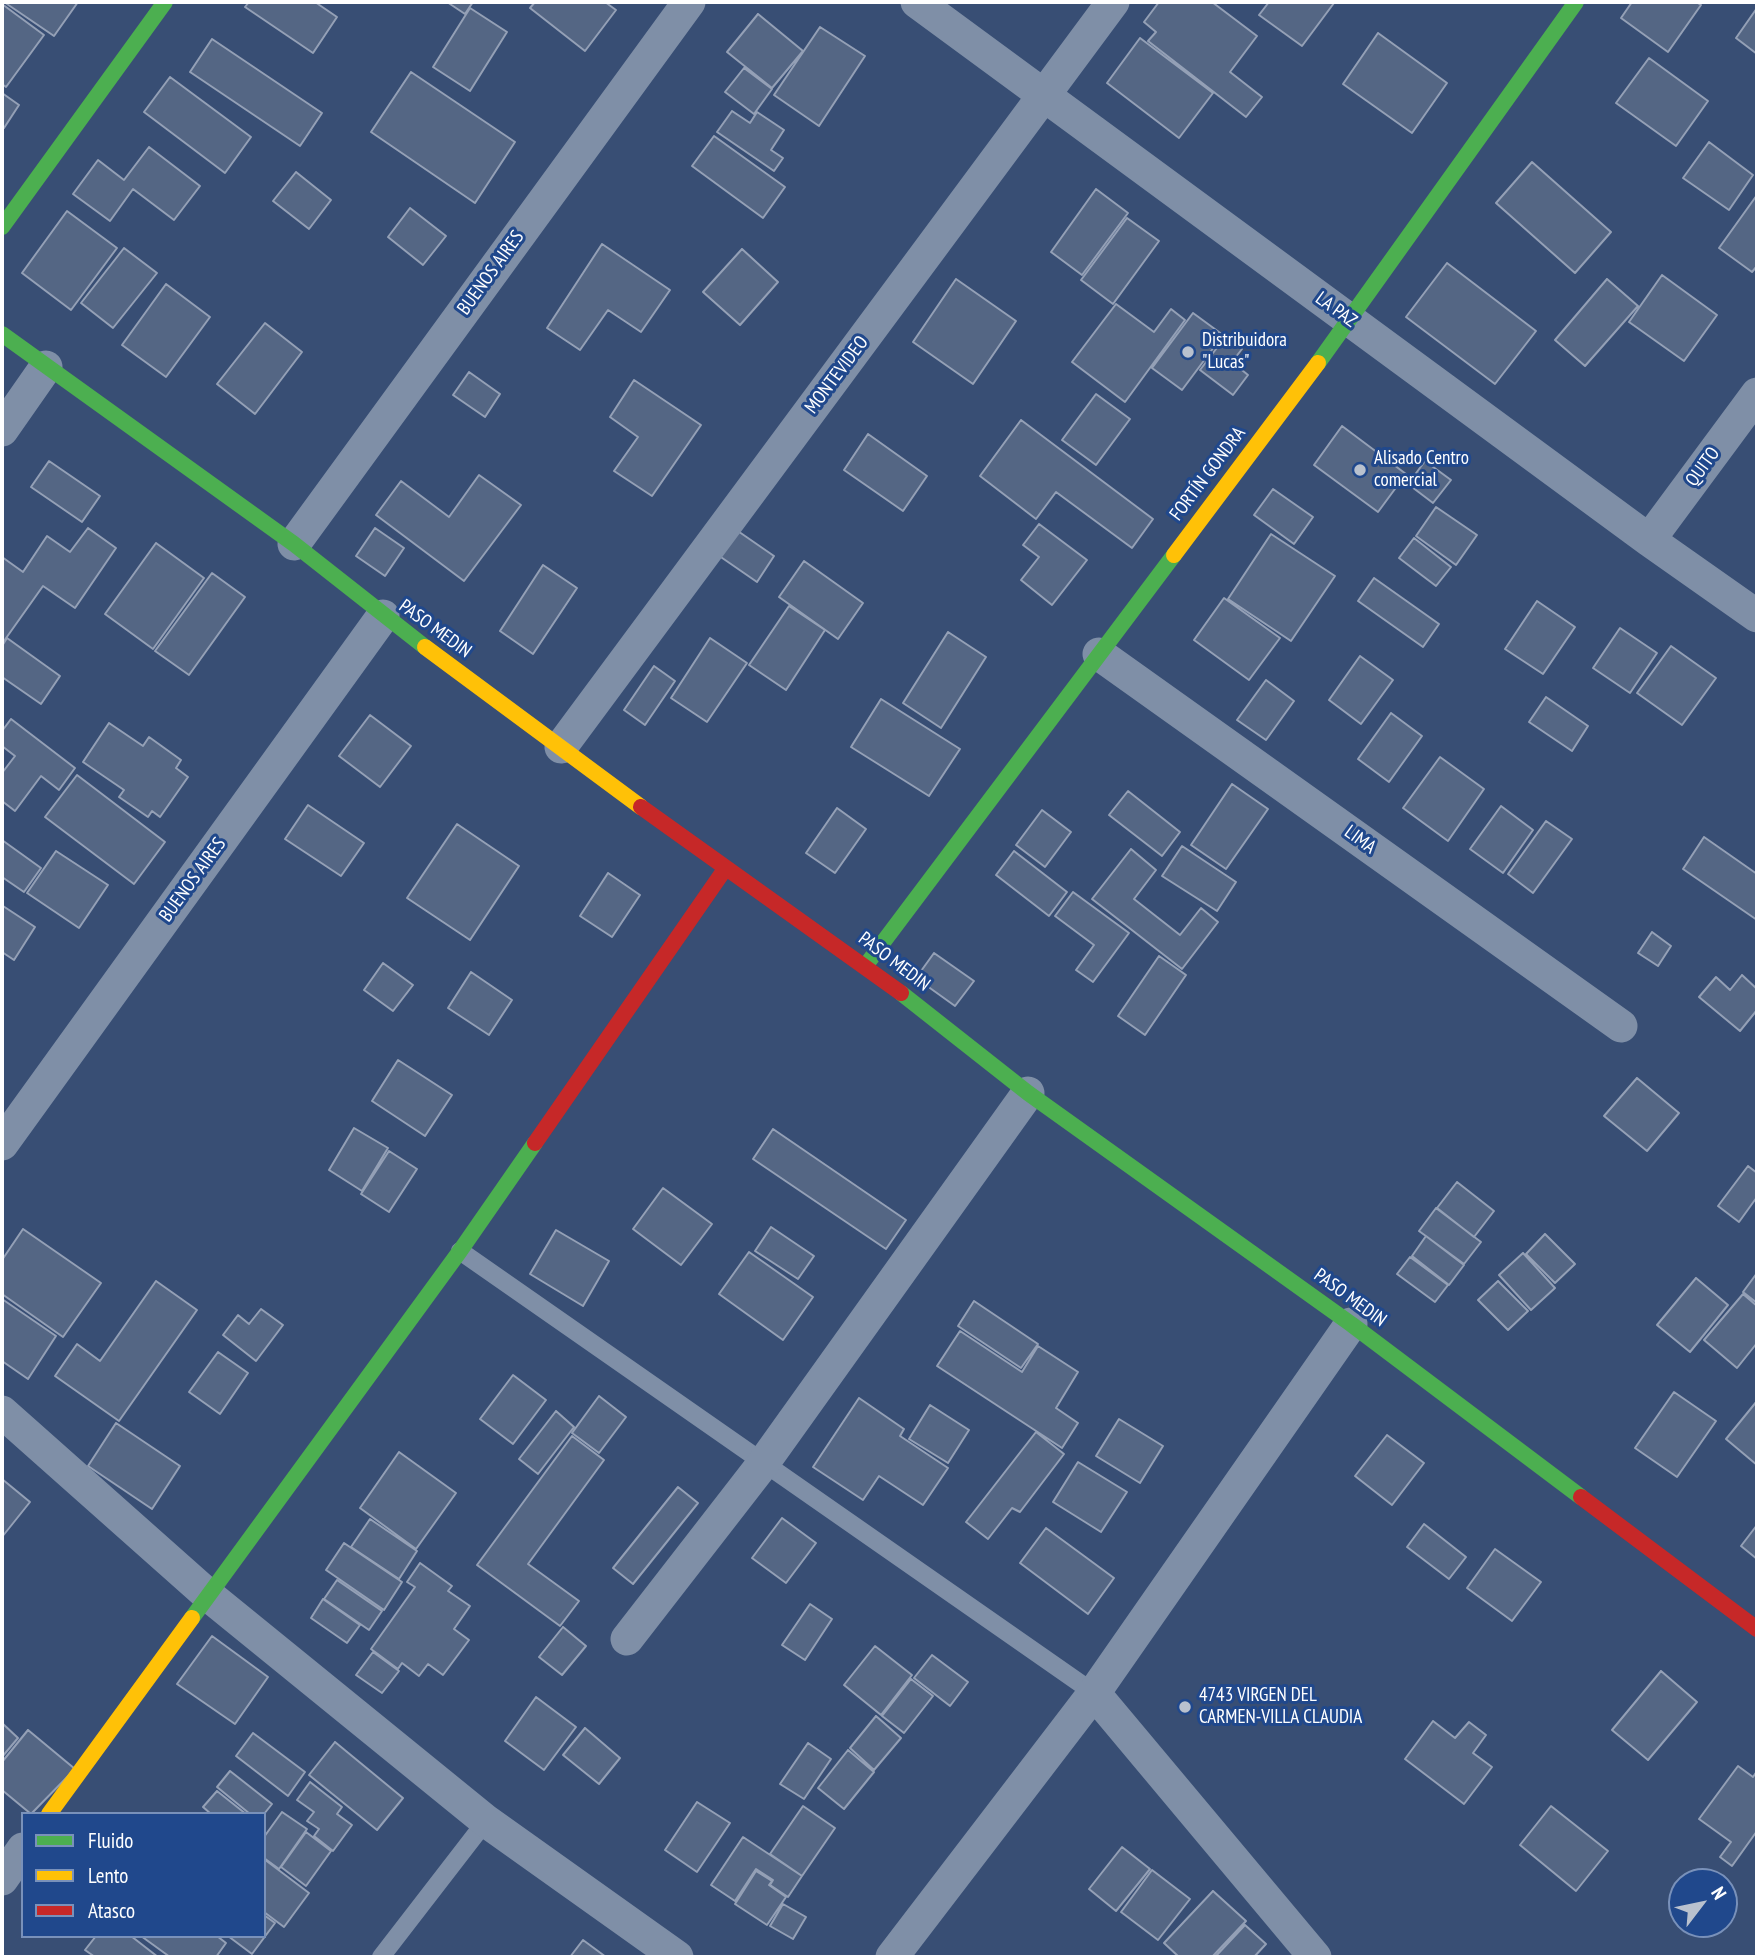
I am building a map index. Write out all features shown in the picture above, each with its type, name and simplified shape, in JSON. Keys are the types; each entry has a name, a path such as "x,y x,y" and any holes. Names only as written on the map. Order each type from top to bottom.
{"street":[{"path":"2,227 166,2"},
{"name":"BUENOS AIRES","path":"294,544 689,2"},
{"name":"LA PAZ","path":"918,2 1649,540 1757,616"},
{"name":"MONTEVIDEO","path":"561,747 1112,2"},
{"name":"FORTÍN GONDRA","path":"866,965 1350,320 1577,2"},
{"name":"PASO MEDIN","path":"2,334 294,544 383,617 725,869 866,965 1028,1093 1351,1325 1757,1629"},
{"path":"2,430 46,367"},
{"name":"QUITO","path":"1649,540 1757,394"},
{"name":"BUENOS AIRES","path":"2,1144 383,617"},
{"name":"LIMA","path":"1099,654 1621,1026"},
{"path":"50,1812 460,1251 725,869"},
{"path":"627,1639 762,1465 1028,1093"},
{"path":"892,1957 1094,1693 1351,1325"},
{"path":"2,1412 208,1595 486,1821 677,1957"},
{"path":"1094,1693 1315,1957"}],"lane":[{"path":"460,1251 762,1465 1094,1693"},
{"path":"381,1957 486,1821"}],"building":[{"path":"4,2 78,2 54,36"},
{"path":"249,2 315,2 337,17 313,53 245,7"},
{"path":"447,2 473,2 465,14"},
{"path":"535,2 605,2 616,10 585,51 530,8"},
{"path":"1159,2 1212,2 1257,36 1230,72 1262,97 1246,117 1148,41 1156,32 1144,22"},
{"path":"1269,2 1334,3 1302,46 1259,15"},
{"path":"1632,2 1696,2 1701,5 1668,52 1621,18"},
{"path":"2,4 44,35 6,87 2,84"},
{"path":"470,8 507,32 470,91 433,67"},
{"path":"1757,8 1757,54 1736,38"},
{"path":"758,14 803,51 772,88 727,52"},
{"path":"820,27 865,56 819,126 774,95"},
{"path":"1378,33 1447,83 1412,133 1343,84"},
{"path":"1140,38 1213,93 1179,138 1107,83"},
{"path":"212,39 322,113 300,146 190,72"},
{"path":"1649,58 1708,101 1676,146 1616,103"},
{"path":"744,68 772,89 754,114 725,92"},
{"path":"411,72 515,142 475,203 371,132"},
{"path":"170,77 251,137 225,173 144,112"},
{"path":"2,93 19,105 4,128 2,126"},
{"path":"732,111 750,123 757,112 784,130 771,150 783,158 774,171 717,132"},
{"path":"714,136 785,187 763,218 692,166"},
{"path":"1709,142 1753,175 1729,210 1683,178"},
{"path":"149,147 200,186 174,220 133,189 110,221 73,194 98,160 124,180"},
{"path":"1532,162 1611,232 1575,273 1496,203"},
{"path":"296,172 331,200 309,229 273,201"},
{"path":"1096,189 1128,213 1082,275 1051,252"},
{"path":"1757,195 1757,266 1752,272 1719,248"},
{"path":"410,208 446,236 423,265 388,237"},
{"path":"67,211 117,248 71,310 22,273"},
{"path":"1127,218 1159,241 1113,304 1081,280"},
{"path":"602,244 670,290 641,332 608,310 580,350 547,328"},
{"path":"124,248 157,273 113,328 81,303"},
{"path":"742,249 778,282 740,325 703,292"},
{"path":"1447,263 1536,331 1495,384 1406,317"},
{"path":"1662,275 1717,315 1684,361 1629,322"},
{"path":"956,279 1016,321 973,384 913,342"},
{"path":"1607,279 1638,306 1585,366 1555,340"},
{"path":"166,284 210,317 166,377 122,345"},
{"path":"1116,304 1154,332 1171,309 1185,320 1125,402 1072,362"},
{"name":"Distribuidora \"Lucas\"","path":"1193,313 1223,335 1182,390 1152,368"},
{"path":"265,323 302,352 255,414 217,384"},
{"path":"1226,336 1242,349 1232,362 1248,375 1233,395 1200,370"},
{"path":"469,372 500,394 485,417 453,395"},
{"path":"634,380 701,425 652,496 614,471 638,437 610,417"},
{"path":"1096,394 1130,419 1096,465 1062,440"},
{"path":"1021,420 1153,519 1132,548 1056,492 1036,519 980,476"},
{"name":"Alisado Centro comercial","path":"1342,426 1406,474 1378,512 1314,465"},
{"path":"868,434 927,476 903,511 844,470"},
{"path":"49,461 100,496 82,522 31,487"},
{"path":"1425,461 1451,480 1433,503 1408,484"},
{"path":"479,475 521,505 464,581 376,515 401,481 449,517"},
{"path":"1273,489 1313,517 1294,544 1254,515"},
{"path":"1436,507 1477,535 1456,565 1416,536"},
{"path":"1039,524 1087,560 1052,605 1021,580 1039,557 1023,545"},
{"path":"732,527 774,556 757,582 715,553"},
{"path":"88,528 116,548 75,608 43,586 4,641 2,640 2,557 23,572 47,536 70,552"},
{"path":"375,528 404,548 385,576 356,556"},
{"path":"1271,534 1335,576 1291,641 1228,599"},
{"path":"1414,538 1451,567 1436,586 1399,558"},
{"path":"156,543 204,578 153,649 105,614"},
{"path":"804,561 863,603 838,639 779,597"},
{"path":"543,565 577,588 533,654 500,631"},
{"path":"212,573 245,597 189,675 155,651"},
{"path":"1374,578 1439,624 1423,647 1358,601"},
{"path":"1224,598 1280,638 1249,680 1194,640"},
{"path":"1537,601 1575,627 1543,674 1505,649"},
{"path":"789,606 825,630 786,690 749,665"},
{"path":"1620,628 1657,653 1630,693 1593,668"},
{"path":"948,632 986,657 941,728 903,703"},
{"path":"7,638 60,676 41,704 2,677 2,646"},
{"path":"710,638 747,663 707,722 671,698"},
{"path":"1671,646 1716,678 1682,725 1637,693"},
{"path":"1360,656 1393,680 1361,724 1329,700"},
{"path":"654,666 675,681 645,725 624,710"},
{"path":"1266,680 1294,701 1266,740 1237,720"},
{"path":"1546,697 1588,726 1572,751 1529,722"},
{"path":"881,699 960,749 929,796 851,747"},
{"path":"1391,713 1422,736 1389,782 1358,759"},
{"path":"370,715 411,746 380,787 339,756"},
{"path":"11,719 75,768 59,790 41,776 15,811 2,801 2,773 15,756 2,746 2,731"},
{"path":"109,723 143,746 149,737 181,760 176,768 188,777 160,817 152,811 148,817 119,797 124,790 83,762"},
{"path":"1440,757 1484,789 1448,841 1403,808"},
{"path":"77,775 165,842 134,884 45,817"},
{"path":"1232,784 1268,809 1226,869 1191,845"},
{"path":"1128,791 1180,832 1162,856 1109,815"},
{"path":"308,805 364,843 341,876 285,839"},
{"path":"1501,806 1533,830 1503,873 1470,849"},
{"path":"837,808 866,829 835,873 806,853"},
{"path":"1042,810 1071,832 1045,867 1016,845"},
{"path":"1546,821 1572,839 1533,893 1508,874"},
{"path":"457,824 519,866 470,940 407,898"},
{"path":"1704,837 1757,874 1757,920 1683,869"},
{"path":"2,840 41,868 24,892 2,877"},
{"path":"1182,846 1236,882 1217,911 1162,876"},
{"path":"1131,849 1156,870 1134,899 1180,935 1201,908 1218,922 1182,969 1092,899"},
{"path":"56,851 108,885 79,928 27,893"},
{"path":"1014,851 1067,892 1049,916 996,875"},
{"path":"608,873 640,895 612,937 580,916"},
{"path":"1073,892 1129,933 1093,982 1076,970 1094,945 1055,916"},
{"path":"3,906 35,927 14,960 2,952"},
{"path":"1652,932 1671,946 1658,966 1638,953"},
{"path":"934,953 974,981 955,1006 916,978"},
{"path":"1159,956 1186,975 1145,1035 1118,1016"},
{"path":"383,963 413,985 393,1011 364,990"},
{"path":"471,972 512,1000 489,1035 448,1008"},
{"path":"1742,975 1757,989 1757,1010 1740,1031 1699,997 1716,977 1730,990"},
{"path":"398,1060 452,1095 425,1136 372,1101"},
{"path":"1637,1078 1679,1113 1647,1151 1604,1116"},
{"path":"354,1128 388,1148 362,1191 329,1170"},
{"path":"773,1129 906,1220 886,1249 753,1159"},
{"path":"389,1151 417,1169 389,1212 361,1194"},
{"path":"1748,1166 1757,1173 1757,1197 1739,1222 1718,1206"},
{"path":"1457,1182 1494,1211 1474,1237 1437,1208"},
{"path":"663,1188 712,1224 681,1265 633,1229"},
{"path":"1436,1208 1481,1242 1464,1264 1419,1231"},
{"path":"771,1227 814,1256 798,1279 755,1251"},
{"path":"23,1229 101,1283 63,1337 2,1294 2,1260"},
{"path":"556,1230 609,1261 583,1306 530,1274"},
{"path":"1545,1234 1575,1264 1555,1283 1526,1254"},
{"path":"1426,1236 1464,1265 1449,1285 1412,1256"},
{"path":"749,1252 813,1297 783,1340 719,1294"},
{"path":"1523,1253 1555,1288 1531,1310 1499,1275"},
{"path":"1410,1257 1448,1285 1435,1302 1397,1274"},
{"path":"1757,1273 1757,1303 1743,1292"},
{"path":"1696,1278 1728,1305 1690,1352 1657,1325"},
{"path":"156,1281 197,1310 119,1421 55,1376 77,1344 100,1361"},
{"path":"1498,1281 1528,1311 1508,1330 1478,1300"},
{"path":"1743,1294 1757,1306 1757,1343 1737,1368 1704,1340"},
{"path":"2,1299 56,1336 28,1379 2,1361"},
{"path":"974,1301 1038,1344 1021,1368 958,1326"},
{"path":"261,1309 283,1325 256,1361 223,1335 238,1315 249,1324"},
{"path":"960,1331 1022,1372 1038,1346 1078,1372 1056,1408 1078,1423 1062,1448 937,1366"},
{"path":"218,1352 248,1373 220,1414 189,1392"},
{"path":"513,1375 546,1400 513,1444 480,1419"},
{"path":"1674,1392 1716,1421 1677,1477 1635,1448"},
{"path":"599,1396 626,1417 599,1453 572,1433"},
{"path":"859,1398 904,1429 900,1436 948,1468 923,1505 879,1476 863,1500 813,1467"},
{"path":"1757,1401 1757,1465 1726,1439"},
{"path":"930,1405 969,1430 948,1463 909,1439"},
{"path":"556,1411 574,1427 538,1474 519,1459"},
{"path":"1119,1419 1163,1446 1140,1483 1096,1456"},
{"path":"116,1423 180,1466 152,1509 88,1466"},
{"path":"1036,1432 1064,1454 1020,1512 1012,1508 988,1539 966,1522"},
{"path":"1387,1435 1424,1463 1392,1505 1355,1476"},
{"path":"572,1436 604,1460 528,1564 579,1601 560,1626 477,1565"},
{"path":"399,1452 456,1493 416,1549 360,1508"},
{"path":"1078,1462 1127,1492 1101,1532 1053,1502"},
{"path":"2,1479 30,1502 2,1537"},
{"path":"678,1487 698,1503 633,1584 613,1568"},
{"path":"782,1518 816,1543 786,1583 752,1558"},
{"path":"370,1519 417,1551 399,1579 351,1547"},
{"path":"1424,1524 1466,1557 1449,1579 1407,1547"},
{"path":"1757,1525 1757,1559 1741,1546"},
{"path":"1046,1528 1114,1578 1088,1614 1020,1563"},
{"path":"344,1543 402,1582 384,1610 326,1570"},
{"path":"1495,1549 1541,1582 1512,1621 1467,1588"},
{"path":"420,1563 452,1586 448,1591 470,1606 454,1629 469,1640 443,1675 428,1664 419,1676 402,1663 398,1669 371,1649 415,1587 407,1582"},
{"path":"337,1580 382,1611 369,1630 324,1599"},
{"path":"323,1599 360,1625 347,1643 311,1618"},
{"path":"810,1604 832,1619 805,1660 782,1645"},
{"path":"563,1627 586,1646 562,1675 539,1657"},
{"path":"212,1636 268,1677 235,1724 177,1684"},
{"path":"875,1646 912,1675 881,1715 844,1685"},
{"path":"373,1652 399,1671 382,1693 356,1675"},
{"path":"932,1655 968,1682 950,1706 914,1678"},
{"path":"1661,1671 1697,1702 1648,1760 1612,1730"},
{"path":"911,1679 933,1696 904,1733 882,1716"},
{"path":"536,1697 576,1727 544,1770 505,1741"},
{"path":"876,1716 901,1738 874,1770 850,1748"},
{"path":"1433,1721 1455,1738 1469,1722 1486,1735 1473,1753 1492,1767 1464,1804 1405,1759"},
{"path":"2,1723 18,1738 2,1757"},
{"path":"585,1728 620,1758 599,1784 563,1755"},
{"path":"28,1730 75,1769 33,1812 29,1812 2,1790 2,1762"},
{"path":"253,1733 305,1772 288,1796 236,1756"},
{"path":"335,1742 403,1798 377,1830 309,1775"},
{"path":"808,1743 831,1759 804,1799 780,1784"},
{"path":"848,1750 874,1772 844,1809 818,1788"},
{"path":"1738,1766 1753,1777 1757,1771 1757,1831 1732,1866 1720,1857 1731,1842 1699,1819"},
{"path":"230,1771 272,1804 266,1812 248,1812 217,1787"},
{"path":"310,1782 342,1807 337,1814 352,1825 333,1851 314,1836 319,1829 307,1821 314,1812 297,1800"},
{"path":"217,1791 243,1812 209,1812 203,1807"},
{"path":"697,1802 730,1823 697,1872 665,1850"},
{"path":"803,1806 835,1828 802,1876 770,1854"},
{"path":"1551,1806 1608,1851 1576,1891 1520,1845"},
{"path":"282,1812 307,1829 279,1869 266,1859 266,1834"},
{"path":"306,1832 331,1851 306,1886 281,1867"},
{"path":"743,1837 802,1876 788,1897 770,1885 773,1880 756,1869 735,1901 711,1885"},
{"path":"1122,1847 1150,1869 1116,1911 1089,1889"},
{"path":"266,1861 309,1893 284,1927 266,1914"},
{"path":"1152,1870 1190,1899 1158,1940 1121,1912"},
{"path":"756,1871 772,1881 769,1885 786,1897 767,1925 735,1904"},
{"path":"1213,1891 1246,1921 1212,1957 1179,1957 1164,1943"},
{"path":"783,1904 806,1917 793,1939 770,1926"},
{"path":"266,1916 275,1923 266,1935"},
{"path":"1245,1925 1266,1944 1254,1957 1215,1957"},
{"path":"94,1938 134,1938 158,1957 95,1957 85,1950"},
{"path":"144,1938 220,1938 226,1943 216,1957 170,1957"},
{"path":"231,1938 264,1938 252,1954"},
{"path":"583,1940 606,1957 570,1957"}],"traffic: fast":[{"path":"2,227 165,2"},
{"path":"1318,363 1576,2"},
{"path":"2,334 294,544 425,647"},
{"path":"866,965 1174,555"},
{"path":"901,993 1028,1093 1351,1324 1581,1497"},
{"path":"192,1618 460,1251 535,1143"}],"traffic: slow":[{"path":"1174,555 1318,363"},
{"path":"425,647 641,807"},
{"path":"50,1812 192,1618"}],"traffic: jam":[{"path":"641,807 901,993"},
{"path":"535,1143 725,869"},
{"path":"1581,1497 1757,1629"}],"place":[{"name":"Distribuidora \"Lucas\"","path":"1188,352"},
{"name":"Alisado Centro comercial","path":"1360,470"},
{"name":"4743 VIRGEN DEL CARMEN-VILLA CLAUDIA","path":"1185,1707"}]}
